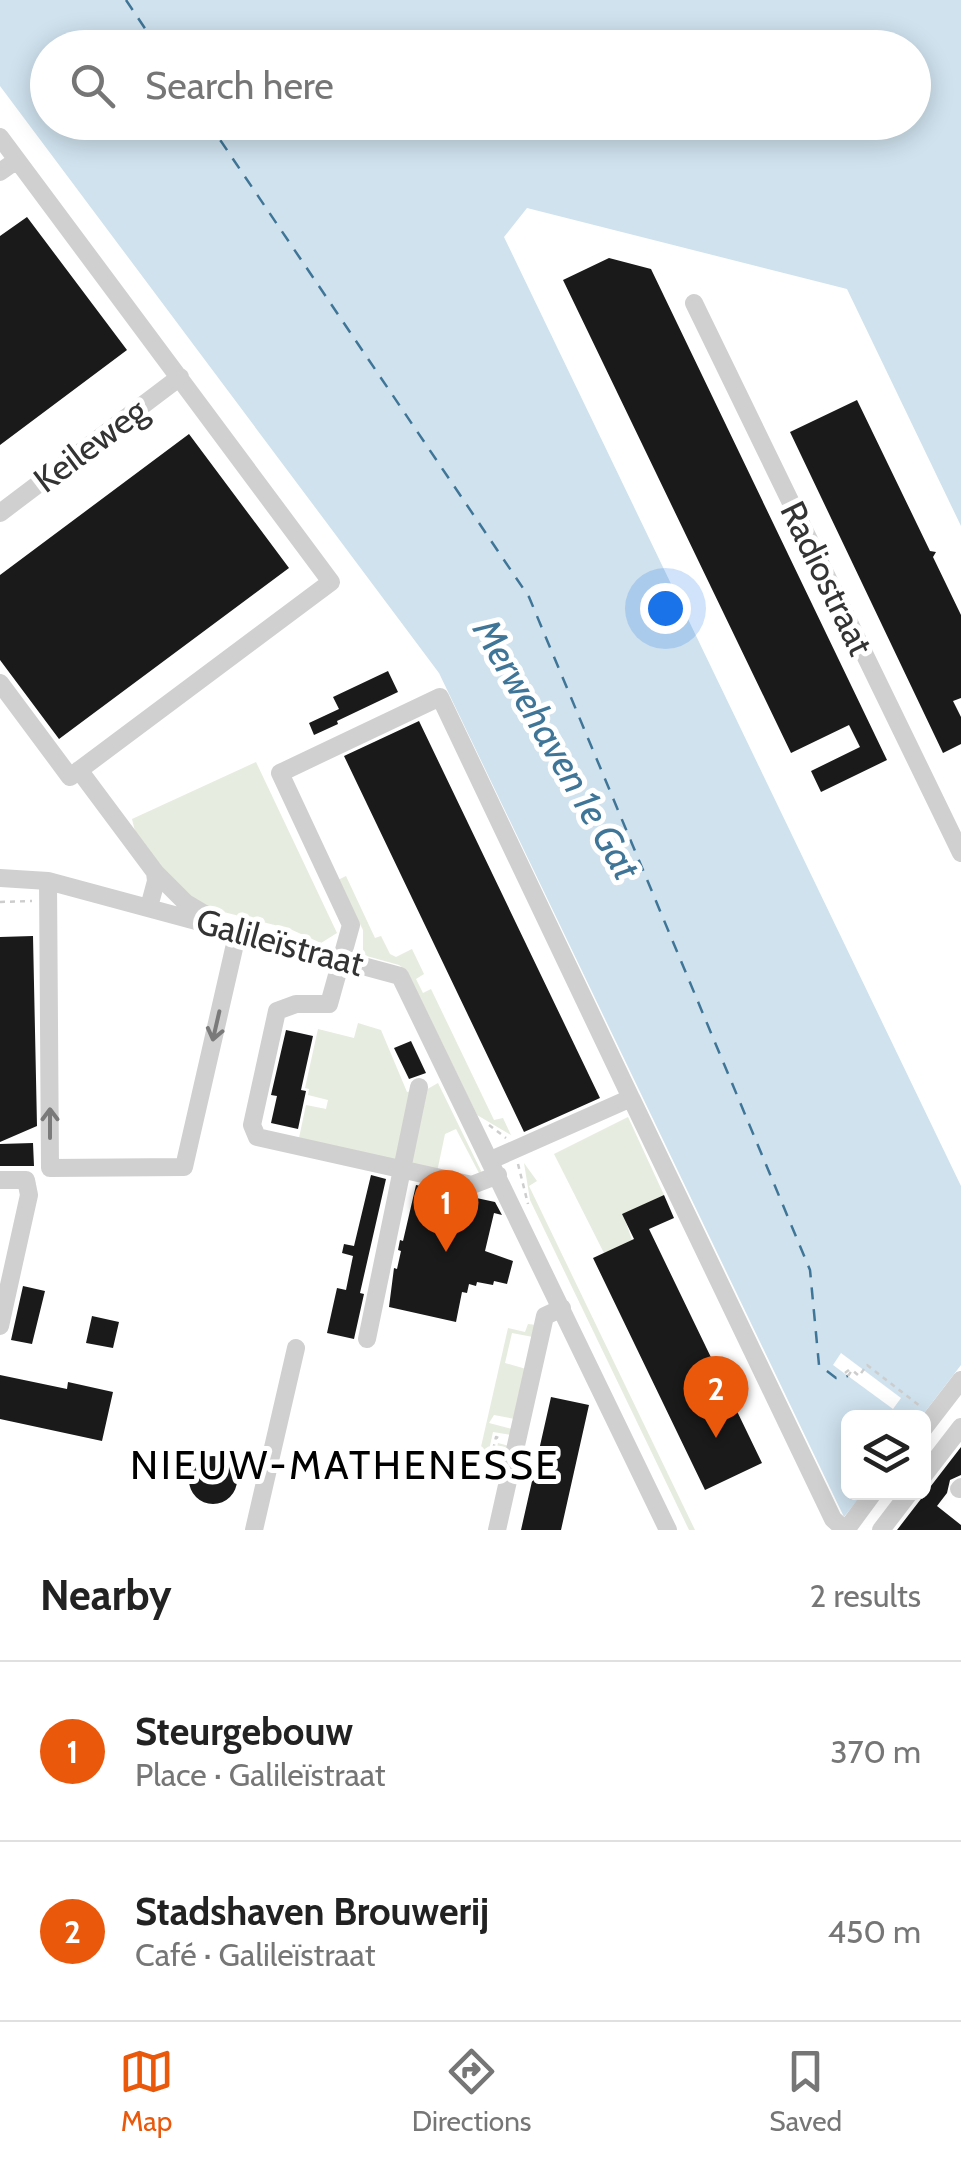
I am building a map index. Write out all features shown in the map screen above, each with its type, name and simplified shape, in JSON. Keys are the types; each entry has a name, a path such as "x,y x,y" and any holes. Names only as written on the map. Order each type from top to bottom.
{"street":[{"path":"0,136 331,582 70,777 0,684"},
{"path":"0,172 17,160"},
{"name":"Radiostraat","path":"694,303 961,853"},
{"name":"Keileweg","path":"0,513 180,377"},
{"path":"630,1098 513,1150 472,1185 257,1138 252,1125 277,1012 296,1004 329,1004 351,925 280,774 440,697 833,1519 846,1530 868,1500"},
{"path":"48,881 50,1168 184,1167 232,929 169,888 78,770"},
{"path":"155,872 155,909 168,903 169,888"},
{"name":"Galileïstraat","path":"0,878 48,881 396,973 404,980 668,1530"},
{"path":"368,1339 419,1087"},
{"path":"0,1180 26,1180 29,1196 0,1326"},
{"path":"497,1530 545,1316 562,1308"},
{"path":"254,1530 296,1348"},
{"path":"931,1414 961,1380"},
{"path":"931,1466 961,1427"},
{"path":"881,1530 904,1500"}],"path":[{"path":"474,1122 500,1132 513,1150 528,1203"},
{"path":"846,1374 852,1370 859,1376 867,1366 915,1410"},
{"path":"491,1459 496,1437 516,1442"}],"shaded area":[{"path":"256,762 337,933 321,943 290,929 208,908 176,886 135,831 132,819"},
{"path":"346,876 375,938 381,936 390,954 396,957 412,949 424,974 416,979 423,993 431,989 494,1120 503,1118 511,1135 477,1115 407,971 363,955 363,930 338,880"},
{"path":"358,1023 381,1030 407,1092 412,1091 397,1163 299,1138 306,1105 326,1109 328,1100 308,1095 309,1089 305,1088 318,1029 354,1038"},
{"path":"438,1083 482,1173 456,1129 445,1134 437,1172 408,1165 424,1091"},
{"path":"628,1117 664,1195 623,1214 632,1240 604,1253 554,1154"},
{"path":"524,1163 537,1181 529,1186 695,1530 689,1530 530,1200"},
{"path":"528,1324 536,1325 533,1337 512,1333 505,1363 526,1369 515,1419 494,1415 489,1423 512,1429 511,1435 493,1432 487,1459 494,1461 498,1443 509,1446 504,1465 478,1460 508,1328 525,1332"}],"water":[{"name":"Merwehaven 1e Gat","path":"0,0 961,0 961,526 847,289 527,208 504,237 961,1186 961,1365 926,1410 841,1410 841,1500 857,1500 844,1517 439,673 40,140 931,140 931,30 30,30 30,126 0,86"}],"pier":[{"path":"841,1353 901,1398 893,1409 833,1365"}],"building":[{"path":"27,217 127,350 0,445 0,236"},
{"path":"609,258 651,269 887,760 821,792 811,771 860,747 849,725 791,753 563,280"},
{"path":"857,400 930,551 936,552 933,557 961,615 961,698 953,701 961,717 961,744 943,753 790,432"},
{"path":"189,434 289,568 59,739 0,660 0,575"},
{"path":"388,671 398,692 314,735 309,723 339,709 333,697"},
{"path":"419,721 600,1098 524,1132 344,756"},
{"path":"33,936 37,1126 0,1142 0,937"},
{"path":"286,1030 313,1036 301,1090 306,1091 298,1129 271,1123 277,1096 271,1095"},
{"path":"411,1041 426,1073 409,1079 394,1048"},
{"path":"33,1143 34,1166 0,1166 0,1144"},
{"path":"371,1175 386,1179 360,1293 364,1294 354,1339 327,1333 337,1288 346,1290 353,1256 342,1253 344,1244 354,1246"},
{"path":"416,1185 495,1202 502,1215 494,1213 485,1251 513,1261 507,1284 469,1284 467,1293 462,1292 456,1322 389,1307 400,1240 403,1241"},
{"path":"664,1195 674,1218 649,1229 762,1463 705,1490 593,1258 634,1239 622,1214"},
{"path":"23,1286 45,1291 32,1344 11,1340"},
{"path":"92,1316 119,1322 113,1348 86,1343"},
{"path":"0,1375 67,1389 68,1382 113,1392 102,1441 0,1419"},
{"path":"551,1397 589,1405 561,1530 521,1530"},
{"path":"961,1447 961,1475 950,1480 947,1493 937,1506 961,1525 961,1530 897,1530 920,1500 931,1500 931,1486"},
{"path":"213,1456 230,1463 237,1480 230,1497 213,1504 196,1497 189,1480 196,1463"}],"ferry route":[{"path":"126,0 146,30"},
{"path":"220,140 529,597 810,1270 819,1365 836,1378 848,1376"}],"place":[{"name":"Steurgebouw","path":"446,1252"},
{"name":"Stadshaven Brouwerij","path":"716,1438"}],"district":[{"name":"NIEUW-MATHENESSE","path":"345,1464"}]}
